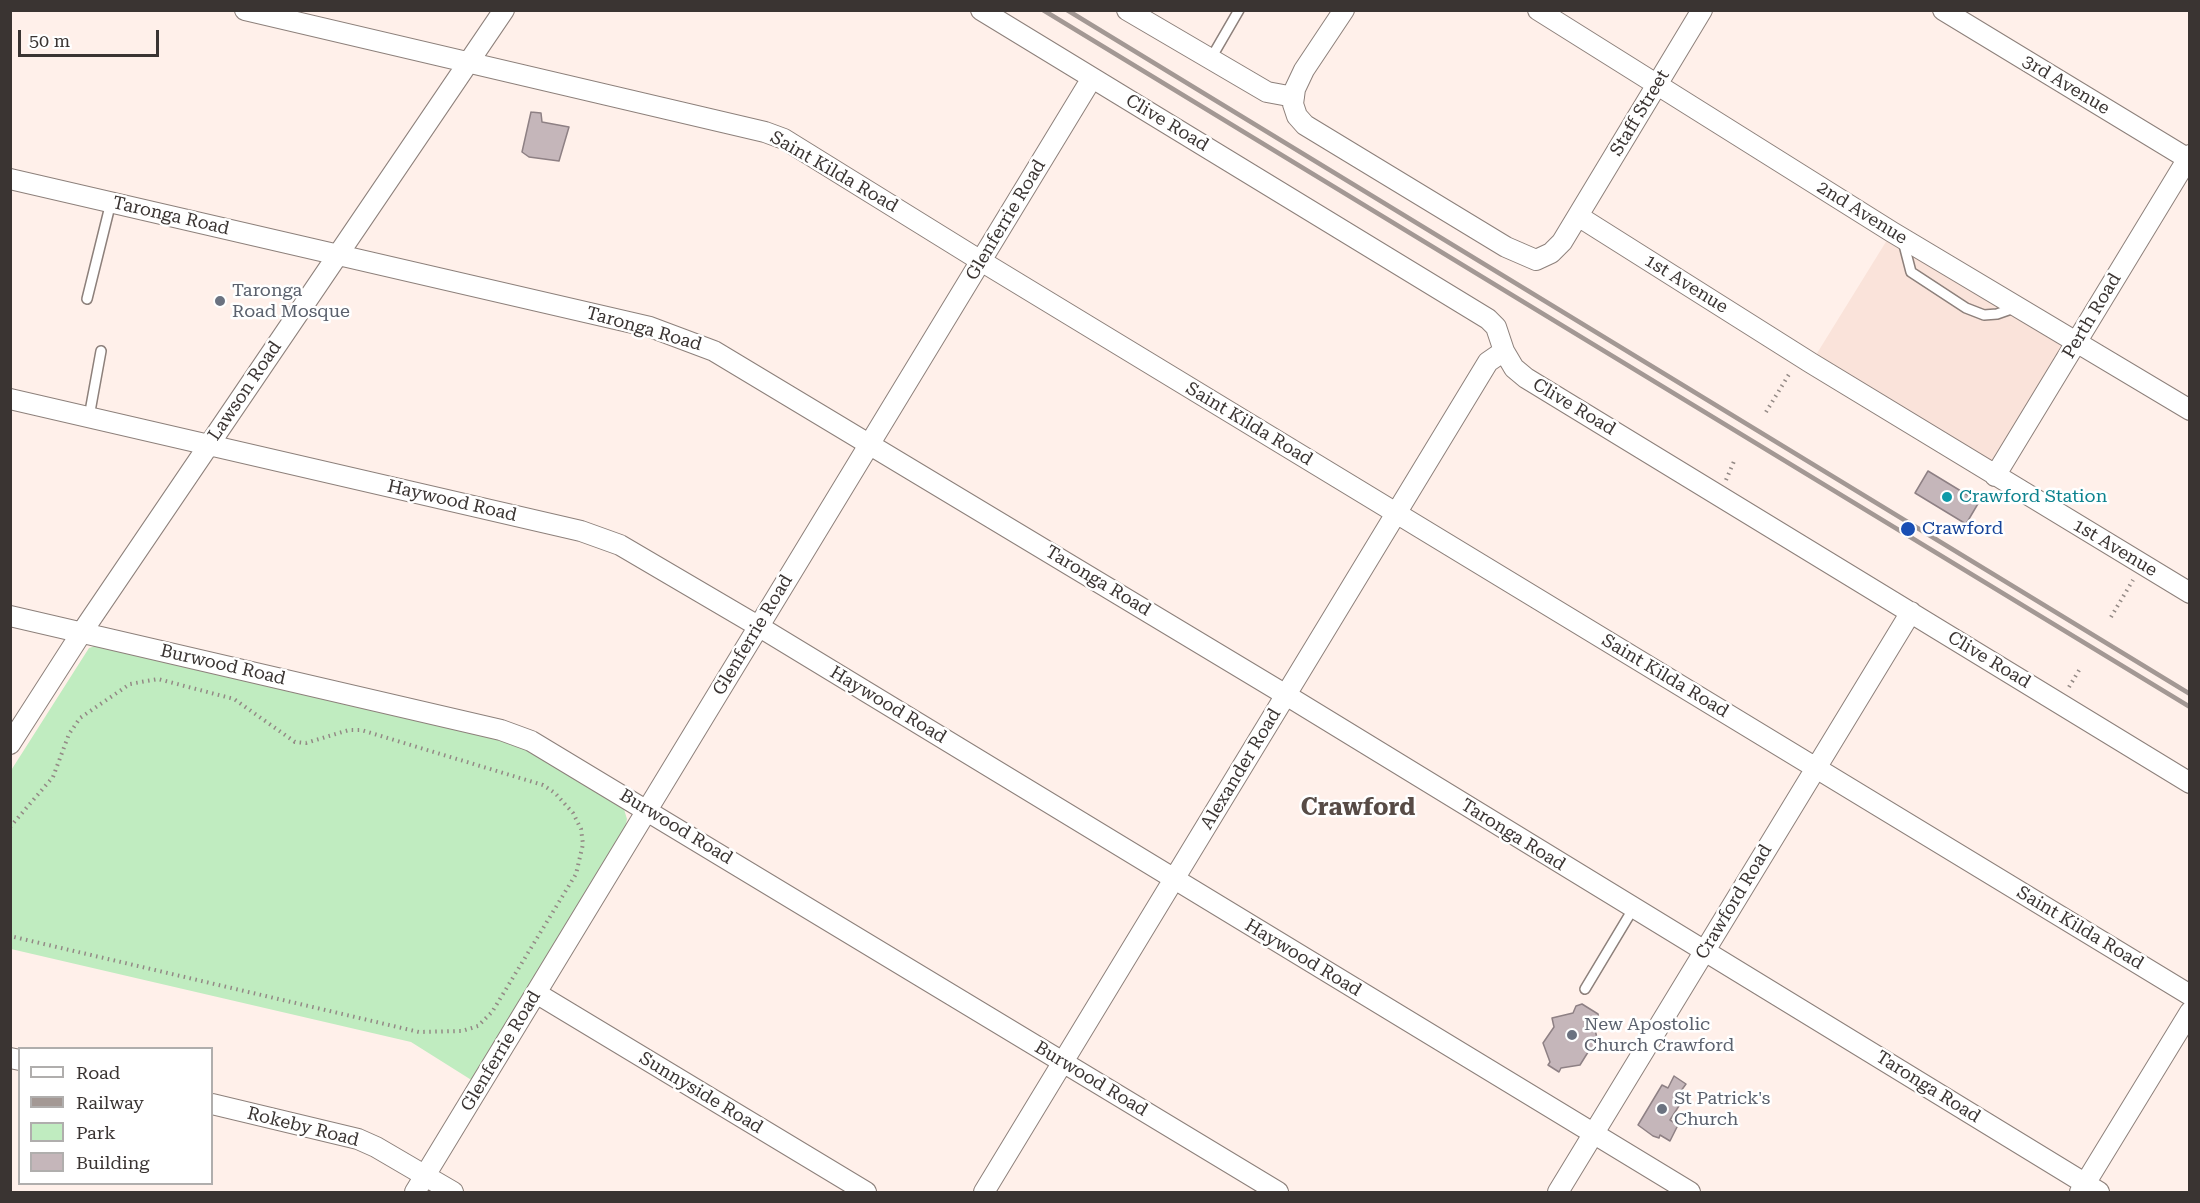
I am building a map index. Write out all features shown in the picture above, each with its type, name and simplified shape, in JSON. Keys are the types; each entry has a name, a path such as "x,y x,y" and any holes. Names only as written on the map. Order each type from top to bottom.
{"street":[{"name":"Saint Kilda Road","path":"245,10 774,135 2190,994"},
{"name":"Lawson Road","path":"10,744 82,632 504,10"},
{"name":"Clive Road","path":"981,10 1488,319 1496,327 1504,351 1514,368 1526,378 2190,783"},
{"path":"1127,10 1268,92 1294,97"},
{"path":"1344,10 1304,70 1294,97 1293,104 1297,116 1305,125 1521,254 1536,260 1551,253 1562,242 1578,216"},
{"name":"2nd Avenue","path":"1538,10 1902,238 2190,410"},
{"name":"Staff Street","path":"1578,216 1702,10"},
{"name":"3rd Avenue","path":"1943,10 2189,158"},
{"name":"Glenferrie Road","path":"415,1192 1092,78"},
{"name":"Perth Road","path":"1995,476 2189,158"},
{"name":"Taronga Road","path":"10,179 650,327 687,339 728,358 1286,695 2088,1190"},
{"name":"1st Avenue","path":"1578,216 1800,356 2190,593"},
{"name":"Alexander Road","path":"984,1192 1488,362 1504,351"},
{"name":"Haywood Road","path":"10,399 594,535 626,549 759,626 1690,1192"},
{"name":"Crawford Road","path":"1558,1192 1911,612"},
{"name":"Burwood Road","path":"10,616 501,730 543,747 1278,1192"},
{"name":"Sunnyside Road","path":"536,993 866,1192"},
{"path":"2088,1190 2190,1012"},
{"name":"Rokeby Road","path":"213,1104 358,1139 453,1192"}],"lane":[{"path":"1210,60 1239,10"},
{"path":"87,299 111,202"},
{"path":"1902,238 1911,272 1965,309 1984,315 1997,314 2019,307"},
{"path":"89,417 101,351"},
{"path":"1585,989 1633,909"}],"path":[{"path":"1766,412 1800,356"},
{"path":"1730,466 1735,459"},
{"path":"2111,617 2137,574"},
{"path":"2065,694 2081,668"},
{"path":"10,827 53,777 69,734 80,718 130,684 158,679 234,699 295,742 306,742 349,730 361,730 543,785 555,793 573,813 583,844 576,874 492,1012 478,1026 462,1031 419,1032 10,936"}],"shaded area":[{"path":"1892,232 2077,341 1995,476 1811,363"}],"green space":[{"path":"95,646 503,739 528,748 623,806 627,819 625,829 473,1081 411,1042 11,949 10,772 89,648"}],"building":[{"path":"531,112 541,113 542,122 569,127 559,161 529,157 522,152"},
{"name":"Crawford Station","path":"1928,471 1979,502 1966,524 1915,493"},
{"name":"New Apostolic Church Crawford","path":"1582,1004 1598,1014 1599,1019 1594,1025 1599,1047 1590,1049 1580,1065 1561,1068 1559,1072 1548,1065 1550,1062 1543,1043 1554,1027 1552,1018 1573,1013 1576,1006"},
{"name":"St Patrick's Church","path":"1674,1076 1686,1084 1678,1095 1684,1098 1670,1120 1678,1125 1670,1141 1660,1135 1659,1138 1653,1136 1638,1125 1662,1085 1668,1088"}],"railway":[{"path":"1043,10 2190,707"},
{"path":"1067,10 2190,694"}],"place":[{"name":"Taronga Road Mosque","path":"220,301"},
{"name":"Crawford Station","path":"1947,497"},
{"name":"Crawford","path":"1908,529"},
{"name":"New Apostolic Church Crawford","path":"1572,1035"},
{"name":"St Patrick's Church","path":"1662,1109"}],"district":[{"name":"Crawford","path":"1358,808"}]}
